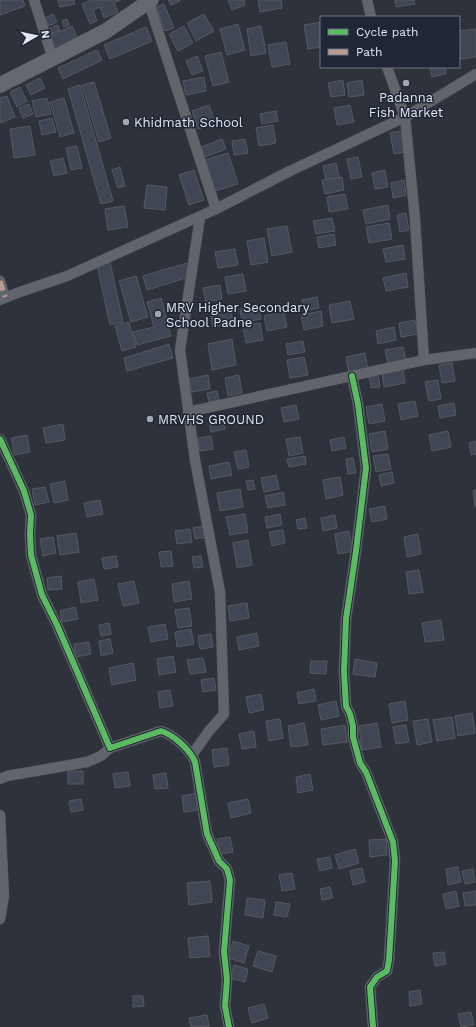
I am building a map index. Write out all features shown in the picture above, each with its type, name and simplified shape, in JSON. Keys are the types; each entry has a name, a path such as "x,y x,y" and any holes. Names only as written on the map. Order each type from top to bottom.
{"main road":[{"path":"0,85 106,31 149,1"}],"street":[{"path":"34,0 53,59"},
{"path":"367,0 371,16"},
{"path":"149,1 216,209"},
{"path":"387,68 405,117 415,219 424,360"},
{"path":"0,281 3,299 68,276 200,217 290,171 405,117 476,74"},
{"path":"192,755 209,731 224,714 220,592 194,460 180,350 200,217"},
{"path":"188,412 424,360 476,353"},
{"path":"352,376 358,404 366,468 346,619 344,672 346,706 353,726 353,737 356,751 360,763 366,772 393,842 395,861 387,971 377,977 370,987 373,1027"},
{"path":"0,439 24,491 31,516 31,555 42,595 57,625 110,748"},
{"path":"0,779 7,776 87,762 101,756 110,748 161,731 168,733 192,755 195,762 207,834 219,861 227,869 230,880 224,952 227,979 226,1006 229,1027"},
{"path":"0,815 4,896 0,919"}],"building":[{"path":"23,0 25,6 0,15 0,1"},
{"path":"58,0 74,0 75,4 60,7"},
{"path":"92,0 120,0 114,3 118,12 104,18 100,7 93,10 97,21 90,24 82,4"},
{"path":"168,0 179,0 180,1 171,5"},
{"path":"228,0 244,0 245,5 232,10"},
{"path":"258,0 281,0 282,8 260,12"},
{"path":"395,0 414,0 415,4 396,7"},
{"path":"164,4 174,28 165,31 156,7"},
{"path":"53,14 57,22 49,26 45,18"},
{"path":"204,14 214,31 196,41 187,23"},
{"path":"67,19 69,25 64,27 62,21"},
{"path":"320,22 320,47 308,49 304,25"},
{"path":"238,24 245,50 227,55 220,29"},
{"path":"57,25 60,30 51,34 49,29"},
{"path":"72,26 78,39 53,50 47,37"},
{"path":"184,26 193,43 178,51 169,34"},
{"path":"261,26 266,53 251,56 247,29"},
{"path":"146,27 152,41 110,59 104,45"},
{"path":"476,29 476,57 461,59 460,31"},
{"path":"286,42 290,64 272,67 268,45"},
{"path":"97,50 102,60 63,79 58,68"},
{"path":"221,52 229,82 213,86 205,56"},
{"path":"197,56 203,71 192,75 186,61"},
{"path":"430,68 445,68 446,74 432,77"},
{"path":"204,77 206,91 186,95 183,81"},
{"path":"40,78 45,88 31,95 26,85"},
{"path":"343,80 345,95 331,97 328,83"},
{"path":"362,80 364,95 349,97 347,83"},
{"path":"94,82 111,138 99,142 82,85"},
{"path":"80,85 113,201 101,204 68,89"},
{"path":"20,87 27,101 17,107 10,92"},
{"path":"7,96 15,117 0,123 0,98"},
{"path":"47,98 51,114 36,117 32,101"},
{"path":"64,98 74,133 60,137 50,102"},
{"path":"29,104 33,114 23,118 19,108"},
{"path":"209,105 215,123 198,129 192,111"},
{"path":"350,105 354,122 337,125 334,108"},
{"path":"276,111 278,121 262,124 260,114"},
{"path":"52,118 56,132 42,135 39,121"},
{"path":"273,125 276,143 259,146 256,128"},
{"path":"30,126 35,155 14,158 10,129"},
{"path":"401,131 405,152 394,154 390,133"},
{"path":"222,139 226,149 205,157 201,147"},
{"path":"245,139 248,153 234,155 232,141"},
{"path":"77,146 82,168 71,170 66,148"},
{"path":"228,153 238,184 215,191 205,160"},
{"path":"358,157 362,177 351,179 347,159"},
{"path":"63,158 67,173 54,176 50,161"},
{"path":"336,163 339,177 326,180 323,166"},
{"path":"120,167 125,186 118,188 112,170"},
{"path":"194,170 204,200 189,205 179,175"},
{"path":"385,170 388,187 375,189 372,173"},
{"path":"342,177 344,190 325,194 322,180"},
{"path":"404,180 406,195 393,198 391,183"},
{"path":"147,185 167,187 165,210 144,208"},
{"path":"345,194 348,209 329,212 327,197"},
{"path":"388,205 390,219 366,224 363,210"},
{"path":"124,206 128,227 108,230 105,209"},
{"path":"406,213 409,230 400,232 397,215"},
{"path":"332,218 335,231 316,234 313,221"},
{"path":"389,223 392,239 369,243 366,227"},
{"path":"287,226 292,252 272,256 267,229"},
{"path":"334,234 336,245 319,248 317,237"},
{"path":"264,238 268,262 251,265 247,241"},
{"path":"403,245 405,259 386,262 383,249"},
{"path":"235,249 238,265 218,268 215,252"},
{"path":"110,262 123,322 110,325 97,265"},
{"name":"MRV Higher Secondary School Padne","path":"187,263 192,276 147,290 143,276"},
{"path":"406,273 408,287 386,291 383,278"},
{"path":"243,274 246,291 228,294 225,277"},
{"name":"MRV Higher Secondary School Padne","path":"136,276 148,317 131,322 119,281"},
{"path":"220,285 222,299 206,302 203,288"},
{"path":"317,297 319,308 304,311 302,300"},
{"name":"MRV Higher Secondary School Padne","path":"161,298 171,336 137,345 133,332 154,327 147,302"},
{"path":"350,301 354,319 332,323 329,305"},
{"path":"230,305 233,323 213,327 210,309"},
{"path":"258,306 261,319 242,323 240,309"},
{"path":"321,311 323,326 304,330 301,315"},
{"path":"284,312 287,327 267,331 264,316"},
{"path":"415,320 418,334 401,337 399,323"},
{"name":"MRV Higher Secondary School Padne","path":"129,322 136,347 122,351 115,326"},
{"path":"260,323 263,340 246,343 243,326"},
{"path":"394,327 396,340 378,344 376,331"},
{"path":"232,339 236,365 212,370 208,344"},
{"path":"303,341 305,352 288,355 286,344"},
{"name":"MRV Higher Secondary School Padne","path":"169,344 173,358 127,371 124,358"},
{"path":"403,347 406,361 388,364 385,350"},
{"path":"365,353 368,370 349,374 346,357"},
{"path":"304,357 308,375 290,378 287,360"},
{"path":"452,363 455,381 442,383 439,365"},
{"path":"403,370 405,383 384,387 382,374"},
{"path":"378,374 380,387 371,388 369,376"},
{"path":"208,375 210,389 192,392 189,379"},
{"path":"239,375 242,393 228,396 225,378"},
{"path":"438,380 441,399 429,401 425,382"},
{"path":"217,391 219,400 209,402 207,393"},
{"path":"415,401 418,416 401,420 398,404"},
{"path":"454,403 456,415 440,418 438,406"},
{"path":"382,404 385,421 369,424 366,407"},
{"path":"296,405 299,419 284,422 281,408"},
{"path":"223,418 225,429 211,432 209,420"},
{"path":"63,424 65,440 46,443 43,428"},
{"path":"385,431 388,449 372,452 369,434"},
{"path":"448,431 451,447 432,451 429,435"},
{"path":"27,435 30,452 15,455 11,438"},
{"path":"211,436 213,449 200,451 198,438"},
{"path":"300,437 303,453 289,456 286,439"},
{"path":"344,437 346,448 332,451 330,440"},
{"path":"476,441 476,454 471,455 469,443"},
{"path":"246,450 249,467 238,469 234,452"},
{"path":"388,454 391,469 376,472 373,456"},
{"path":"305,456 306,464 289,467 287,459"},
{"path":"353,458 356,473 348,474 346,459"},
{"path":"229,462 232,475 211,479 209,466"},
{"path":"392,472 394,483 381,486 379,475"},
{"path":"276,475 279,489 264,492 261,478"},
{"path":"340,477 343,495 326,499 323,480"},
{"path":"253,480 255,489 248,490 246,481"},
{"path":"65,481 68,500 54,503 50,484"},
{"path":"45,487 49,502 35,505 32,489"},
{"path":"240,489 243,507 220,511 217,493"},
{"path":"476,490 476,506 475,507 473,491"},
{"path":"283,492 285,505 268,508 265,496"},
{"path":"100,500 103,514 87,517 84,503"},
{"path":"385,506 387,519 372,522 369,509"},
{"path":"245,514 248,532 230,535 226,517"},
{"path":"280,514 282,525 267,528 265,517"},
{"path":"335,515 337,528 323,531 321,518"},
{"path":"305,518 307,528 298,529 296,520"},
{"path":"204,526 206,537 195,539 193,528"},
{"path":"190,529 192,542 177,544 175,531"},
{"path":"283,530 285,543 272,546 269,532"},
{"path":"349,531 353,551 338,554 335,534"},
{"path":"76,533 79,552 60,555 57,536"},
{"path":"418,534 421,554 407,557 404,537"},
{"path":"53,537 56,553 43,556 40,539"},
{"path":"248,540 252,565 237,568 233,543"},
{"path":"171,551 173,566 161,567 159,552"},
{"path":"116,556 118,567 104,569 102,558"},
{"path":"201,556 203,567 194,568 192,557"},
{"path":"419,570 423,592 409,594 406,572"},
{"path":"61,576 62,589 48,590 47,578"},
{"path":"94,579 98,600 81,603 78,582"},
{"path":"134,581 139,603 123,606 118,584"},
{"path":"189,581 192,599 174,602 172,584"},
{"path":"247,603 249,618 230,621 228,606"},
{"path":"75,607 78,619 62,622 60,611"},
{"path":"189,608 192,626 178,628 175,610"},
{"path":"441,620 444,640 425,642 422,623"},
{"path":"109,623 111,634 101,636 99,625"},
{"path":"165,624 168,639 151,642 148,627"},
{"path":"191,629 194,644 177,647 175,632"},
{"path":"257,633 259,646 239,650 237,637"},
{"path":"211,634 213,647 200,649 198,636"},
{"path":"110,639 113,653 101,656 99,641"},
{"path":"89,642 91,654 76,657 74,644"},
{"path":"173,656 176,672 159,675 157,659"},
{"path":"203,658 206,672 190,674 187,660"},
{"path":"355,659 377,663 375,677 353,674"},
{"path":"311,661 327,661 326,674 310,673"},
{"path":"133,663 136,680 112,685 109,668"},
{"path":"214,678 216,690 203,692 201,680"},
{"path":"314,689 316,701 299,704 297,693"},
{"path":"170,690 173,706 160,708 158,692"},
{"path":"261,694 264,710 249,713 246,697"},
{"path":"336,701 339,716 321,720 318,705"},
{"path":"405,701 408,720 392,723 389,704"},
{"path":"472,713 475,733 458,736 455,716"},
{"path":"452,717 455,738 437,741 433,720"},
{"path":"280,719 283,738 269,741 266,721"},
{"path":"428,719 432,742 417,745 413,721"},
{"path":"304,723 308,745 291,747 288,726"},
{"path":"377,723 381,747 362,750 359,726"},
{"path":"345,725 347,742 323,745 321,729"},
{"path":"406,725 409,742 396,744 393,727"},
{"path":"254,731 256,747 242,749 239,734"},
{"path":"227,748 229,765 214,767 212,750"},
{"path":"68,771 83,771 83,784 68,784"},
{"path":"128,772 130,786 115,788 113,774"},
{"path":"166,773 168,788 155,789 153,775"},
{"path":"310,774 313,790 298,793 296,777"},
{"path":"197,793 200,810 184,812 182,796"},
{"path":"81,799 83,810 71,812 69,801"},
{"path":"248,799 251,813 231,818 228,803"},
{"path":"230,837 233,852 220,854 217,839"},
{"path":"386,839 387,855 370,857 369,840"},
{"path":"355,849 359,863 339,869 335,855"},
{"path":"330,857 332,868 320,871 317,859"},
{"path":"458,867 461,882 448,885 446,869"},
{"path":"362,868 365,882 353,885 350,871"},
{"path":"473,869 475,882 465,884 462,871"},
{"path":"292,873 295,889 282,891 279,875"},
{"path":"210,881 212,902 189,905 187,883"},
{"path":"330,887 333,898 322,900 320,889"},
{"path":"456,891 459,906 446,909 443,894"},
{"path":"476,891 476,905 465,906 463,893"},
{"path":"247,898 265,900 263,918 245,915"},
{"path":"276,902 290,904 287,917 274,915"},
{"path":"208,936 210,956 190,958 188,938"},
{"path":"233,941 249,946 244,963 228,958"},
{"path":"258,951 276,956 272,972 253,966"},
{"path":"444,952 446,964 435,966 433,953"},
{"path":"234,965 248,969 245,982 230,978"},
{"path":"420,990 422,1004 410,1006 409,992"},
{"path":"133,996 143,996 144,1006 133,1007"},
{"path":"264,1004 268,1018 252,1023 248,1008"},
{"path":"471,1012 474,1025 461,1027 458,1014"},
{"path":"207,1015 209,1027 191,1027 189,1018"}],"marked path":[{"path":"0,281 5,297"}],"cycle path":[{"path":"352,376 358,404 366,468 346,619 344,672 346,706 353,726 353,737 360,763 366,772 393,842 395,861 387,971 377,977 370,987 373,1027"},
{"path":"0,439 24,491 31,515 31,555 42,595 57,625 110,748 161,731 171,736 181,744 193,757 195,762 207,834 219,861 227,869 230,880 224,952 227,979 225,1006 229,1027"}],"place":[{"name":"Padanna Fish Market","path":"406,83"},
{"name":"Khidmath School","path":"126,122"},
{"name":"MRV Higher Secondary School Padne","path":"158,314"},
{"name":"MRVHS GROUND","path":"150,419"}]}
